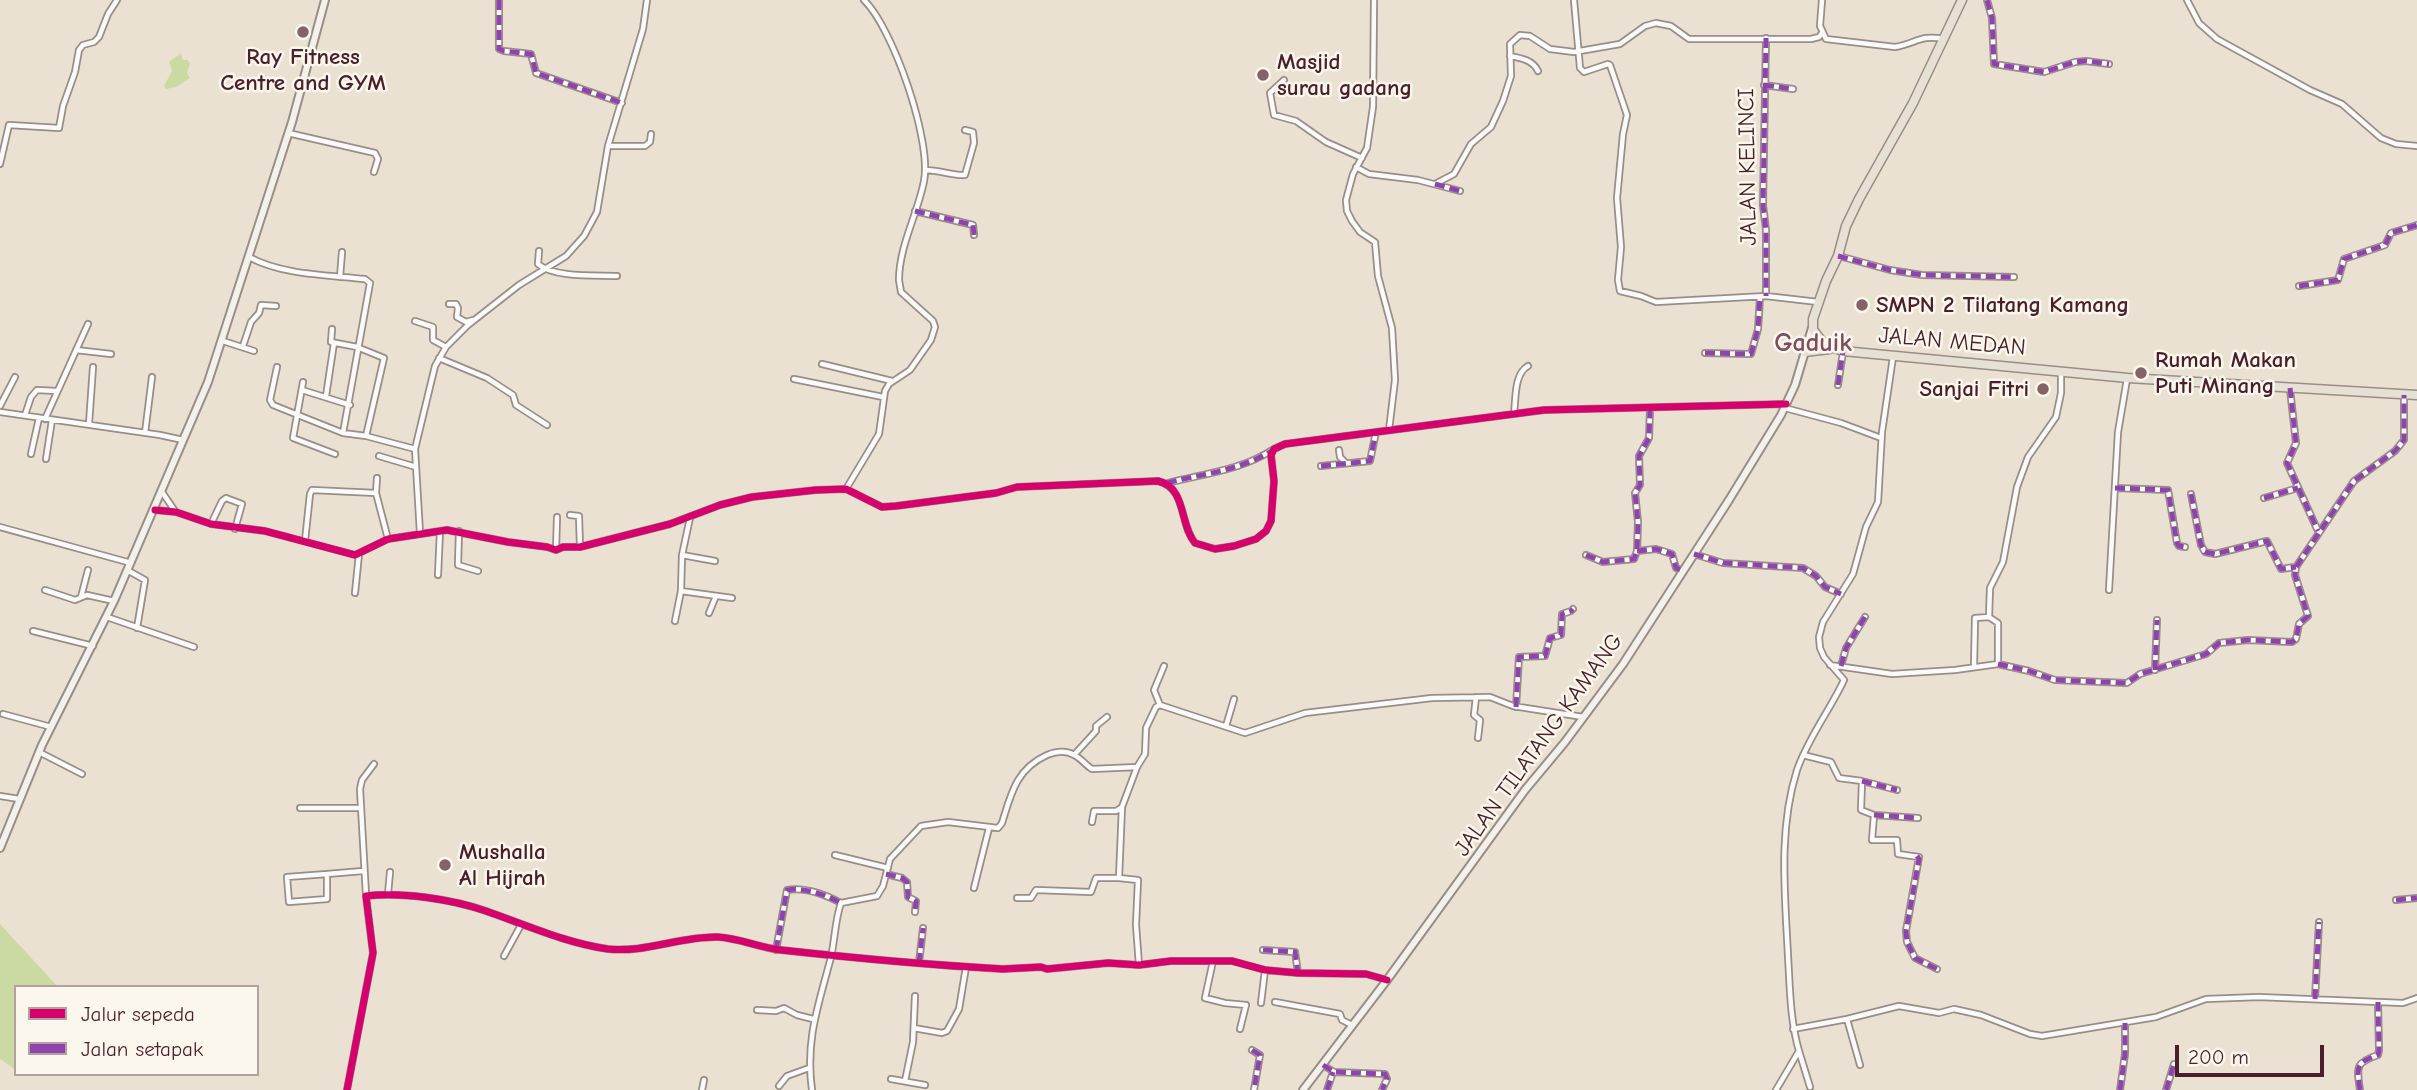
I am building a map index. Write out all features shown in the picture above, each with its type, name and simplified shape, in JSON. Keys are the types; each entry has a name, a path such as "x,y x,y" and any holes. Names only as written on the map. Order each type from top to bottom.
{"highway":[{"path":"1832,349 1820,341 1812,326 1846,226 1913,103 1962,0"},
{"name":"JALAN MEDAN","path":"1805,352 1832,349 2062,373 2417,395"}],"street":[{"path":"0,164 9,125 59,128 79,50 99,37 117,0"},
{"path":"0,848 39,752 94,647 155,510 223,341 288,133 325,0"},
{"path":"499,0 498,45 501,51 531,54 536,73 622,103"},
{"path":"420,533 415,449 429,382 439,358 446,347 474,320 519,285 572,251 594,218 608,146 643,29 647,0"},
{"path":"846,489 880,432 883,397 887,386 910,370 931,340 935,329 933,321 900,290 899,271 925,170 921,128 880,20 864,0"},
{"path":"1374,0 1374,101 1367,148 1356,166 1348,192 1347,211 1360,232 1375,243 1378,276 1392,328 1395,380 1389,430"},
{"path":"1574,0 1578,63 1584,72 1610,65 1627,115 1617,198 1621,247 1618,280 1620,291 1656,302 1763,296 1819,302"},
{"path":"1822,0 1820,26 1826,39 1895,47 1927,37 1944,40"},
{"path":"1987,0 1992,18 1994,64 2044,72 2075,62 2109,64"},
{"path":"2187,0 2199,23 2210,35 2302,86 2342,104 2381,138 2396,144 2417,146"},
{"path":"1435,184 1454,174 1471,144 1491,127 1511,76 1511,41 1524,34 1550,50 1577,52 1620,44 1645,26 1656,23 1671,26 1689,39 1811,38 1819,37 1822,33"},
{"name":"JALAN KELINCI","path":"1705,353 1751,354 1758,329 1763,296 1766,230 1763,205 1766,38"},
{"path":"1510,56 1527,60 1535,65 1538,71"},
{"path":"1284,80 1270,92 1272,113 1276,117 1293,120 1326,142 1362,159"},
{"path":"1764,85 1793,89"},
{"path":"925,170 965,175 974,143 972,132 965,130"},
{"path":"288,133 374,152 378,159 374,172"},
{"path":"608,146 645,146 650,142 651,134"},
{"path":"1356,166 1369,174 1435,184 1460,191"},
{"path":"915,211 968,223 974,227 974,235"},
{"path":"2299,286 2338,280 2344,259 2385,245 2390,233 2417,225"},
{"path":"539,251 538,264 546,269 567,274 617,276"},
{"path":"340,277 342,252"},
{"path":"1838,256 1890,270 1922,275 2014,276"},
{"path":"249,257 265,265 324,276 365,279 370,282 343,433"},
{"path":"449,304 456,304 459,320 474,320"},
{"path":"243,346 250,324 261,305 275,306"},
{"path":"415,321 433,327 435,342 446,347"},
{"path":"31,454 56,391 88,324"},
{"name":"JALAN TILATANG KAMANG","path":"1303,1090 1525,790 1623,664 1786,406 1812,326"},
{"path":"332,329 331,342 357,347 384,358 366,436"},
{"path":"223,341 254,351"},
{"path":"326,396 334,343"},
{"path":"76,350 111,354"},
{"path":"1838,385 1843,351"},
{"path":"1810,1087 1793,1029 1784,856 1786,817 1803,755 1844,680 1819,648 1819,637 1823,622 1853,574 1866,527 1878,502 1881,438 1893,356"},
{"path":"439,358 492,381 513,395 516,405 547,425"},
{"path":"822,364 893,381"},
{"path":"1514,413 1518,375 1521,369 1528,366"},
{"path":"89,424 93,367"},
{"path":"277,367 270,403 343,433 415,449"},
{"path":"1989,617 1990,588 2003,562 2017,487 2028,457 2056,417 2062,373"},
{"path":"15,377 0,409 46,419 145,432 183,440"},
{"path":"145,432 152,377"},
{"path":"2109,590 2118,432 2128,378"},
{"path":"794,379 883,397"},
{"path":"303,382 293,438 335,454"},
{"path":"2290,388 2296,443 2287,463 2318,531"},
{"path":"25,415 33,393 37,390 56,391"},
{"path":"302,390 350,405"},
{"path":"1830,665 1892,674 1998,664 2061,680 2127,683 2140,674 2206,654 2219,643 2248,640 2292,642 2296,639 2299,624 2308,616 2295,575 2296,567 2318,531 2357,478 2395,451 2404,440 2404,395"},
{"path":"155,510 176,512 235,529 265,531 351,554 359,554 388,539 440,531 459,531 555,550 580,547 751,497 846,489 882,507 996,493 1017,487 1146,481 1167,483 1219,471 1259,458 1289,444 1553,409 1786,406 1881,438"},
{"path":"1586,555 1602,562 1634,559 1637,551 1638,522 1635,493 1640,485 1639,456 1648,438 1650,408"},
{"path":"46,419 46,459"},
{"path":"1321,466 1371,460 1376,432"},
{"path":"1167,483 1178,496 1187,530 1195,544 1215,549 1234,546 1256,539 1266,531 1271,521 1274,481 1270,458 1274,449"},
{"path":"1339,450 1339,455 1346,463"},
{"path":"379,456 416,467"},
{"path":"377,478 376,493 388,539"},
{"path":"2115,488 2168,490 2176,543 2185,547"},
{"path":"2264,498 2298,488"},
{"path":"305,541 312,490 376,493"},
{"path":"162,492 176,512"},
{"path":"2191,494 2201,545 2205,552 2214,554 2264,541 2270,545 2281,569 2296,567"},
{"path":"211,524 226,498 242,504 235,529"},
{"path":"570,515 579,516 580,547"},
{"path":"555,550 557,517"},
{"path":"675,621 681,591 682,555 690,517"},
{"path":"0,527 131,563"},
{"path":"438,575 440,531"},
{"path":"459,531 458,565 478,572"},
{"path":"1637,551 1656,550 1672,554 1676,568 1683,571"},
{"path":"355,593 359,554"},
{"path":"1694,554 1723,563 1803,568 1825,586 1841,594"},
{"path":"682,555 715,561"},
{"path":"81,597 88,570"},
{"path":"127,570 145,580 137,628"},
{"path":"46,590 75,600 89,595 114,601"},
{"path":"681,591 732,598"},
{"path":"709,613 716,596"},
{"path":"1516,707 1519,657 1545,656 1550,638 1561,635 1562,614 1573,609"},
{"path":"107,617 194,647"},
{"path":"1841,666 1846,648 1865,617"},
{"path":"1974,667 1975,618 1989,617 1998,623 1998,664"},
{"path":"2155,670 2157,620"},
{"path":"33,631 94,647"},
{"path":"1164,666 1154,690 1154,697 1160,705 1235,731 1250,733 1273,722 1311,712 1433,698 1490,697 1516,707 1584,717"},
{"path":"1476,697 1474,715 1480,720 1478,737"},
{"path":"1226,726 1234,699"},
{"path":"1119,878 1122,807 1137,767 1145,754 1145,732 1152,713 1160,705"},
{"path":"3,714 51,727"},
{"path":"1074,754 1096,731 1096,726 1107,717"},
{"path":"39,752 82,774"},
{"path":"776,950 787,890 824,894 841,903 877,896 882,889 890,859 920,826 948,822 998,828 1015,784 1031,763 1058,752 1074,754 1091,769 1137,767"},
{"path":"1803,755 1831,762 1839,778 1897,790"},
{"path":"347,1090 373,953 359,808 361,784 374,764"},
{"path":"1862,781 1861,810 1874,815 1918,818"},
{"path":"0,796 19,799"},
{"path":"1092,821 1094,811 1116,811 1122,807"},
{"path":"300,808 359,808"},
{"path":"1874,815 1872,840 1897,839 1898,854 1919,857 1906,935 1918,962 1937,969"},
{"path":"974,888 989,828"},
{"path":"835,855 902,878 907,883 908,897 916,903 915,912"},
{"path":"327,874 327,899 289,902 287,877 363,871"},
{"path":"388,894 390,872"},
{"path":"1017,898 1031,898 1036,890 1091,891 1096,878 1135,879 1138,881 1136,925 1139,965"},
{"path":"366,896 388,894 425,898 484,911 520,925 598,947 616,949 661,945 691,937 716,937 776,950 967,967 1047,969 1108,963 1139,965 1213,961 1235,962 1265,970 1297,974 1366,974 1387,980"},
{"path":"2396,900 2417,898"},
{"path":"812,1090 810,1067 813,1019 831,955 841,903"},
{"path":"2315,999 2319,922"},
{"path":"504,956 520,925"},
{"path":"919,963 923,928"},
{"path":"1262,950 1295,952 1297,974"},
{"path":"1213,961 1205,998 1246,1005 1240,1029"},
{"path":"914,1028 942,1033 947,1031 959,1009 967,967"},
{"path":"1261,1003 1265,970"},
{"path":"905,1081 914,1028 915,996"},
{"path":"1793,1029 1899,1006 1939,1013 1954,1009 1968,1012 2037,1036 2125,1024 2163,1015 2206,999 2259,997 2403,1003 2417,998"},
{"path":"1275,1002 1340,1014 1342,1020 1352,1025"},
{"path":"2360,1090 2360,1066 2365,1059 2379,1053 2378,1002"},
{"path":"757,1010 776,1011 783,1008 813,1019"},
{"path":"1847,1019 1860,1065"},
{"path":"2120,1090 2125,1054 2125,1024"},
{"path":"1252,1050 1260,1055 1254,1090"},
{"path":"1776,1090 1799,1051"},
{"path":"2166,1090 2174,1064"},
{"path":"1323,1065 1333,1072 1385,1074 1387,1077 1382,1090"},
{"path":"779,1086 787,1076 810,1067"},
{"path":"1327,1090 1333,1072"},
{"path":"891,1079 925,1085"},
{"path":"702,1090 704,1080"}],"green space":[{"path":"181,53 183,60 188,60 190,64 187,73 190,78 176,87 166,89 164,86 172,71 169,62"},
{"path":"0,924 56,985 14,985 14,1069 0,1059"}],"marked path":[{"path":"499,0 499,49 531,54 536,73 622,103"},
{"path":"1987,0 1992,18 1994,64 2044,72 2075,62 2109,64"},
{"path":"1766,38 1763,205 1766,230 1766,296"},
{"path":"1764,85 1793,89"},
{"path":"1435,184 1460,191"},
{"path":"915,211 973,225 974,235"},
{"path":"2299,286 2338,280 2344,259 2385,245 2391,233 2417,225"},
{"path":"1838,256 1890,270 1922,275 2014,277"},
{"path":"1705,353 1751,354 1758,329 1760,297"},
{"path":"1838,385 1843,351"},
{"path":"2290,388 2296,443 2287,463 2318,531"},
{"path":"1998,664 2055,680 2127,683 2140,674 2206,654 2219,643 2248,640 2292,642 2296,639 2299,624 2308,616 2295,575 2296,567 2354,481 2395,451 2404,440 2404,395"},
{"path":"1586,555 1603,562 1634,559 1637,551 1638,522 1635,493 1640,485 1639,456 1649,438 1650,409"},
{"path":"1321,466 1370,461 1376,432"},
{"path":"1167,483 1235,467 1273,450"},
{"path":"2115,488 2168,490 2177,543 2185,547"},
{"path":"2264,498 2298,488"},
{"path":"2191,494 2201,545 2205,552 2215,554 2267,541 2281,569 2296,567"},
{"path":"1637,551 1656,549 1672,554 1676,568 1683,571"},
{"path":"1694,554 1723,563 1803,568 1816,576 1825,587 1841,594"},
{"path":"1516,707 1519,657 1545,656 1550,638 1561,635 1562,614 1573,609"},
{"path":"1841,666 1846,648 1865,617"},
{"path":"2155,670 2157,620"},
{"path":"1862,781 1897,790"},
{"path":"1874,815 1918,818"},
{"path":"1917,856 1919,859 1906,931 1907,942 1915,958 1937,969"},
{"path":"886,874 907,882 908,897 916,901 915,912"},
{"path":"776,950 787,890 815,892 841,903"},
{"path":"2396,900 2417,898"},
{"path":"2315,999 2319,922"},
{"path":"919,963 923,928"},
{"path":"1263,950 1295,952 1298,973"},
{"path":"2360,1090 2359,1067 2378,1055 2378,1002"},
{"path":"2120,1090 2125,1054 2125,1023"},
{"path":"1252,1050 1260,1055 1254,1090"},
{"path":"2166,1090 2174,1064"},
{"path":"1323,1065 1334,1072 1385,1074 1387,1079 1382,1090"},
{"path":"1327,1090 1333,1072"}],"cycle path":[{"path":"155,510 176,512 211,524 265,531 355,555 388,539 447,530 556,550 563,547 580,547 670,524 720,505 752,497 846,489 882,507 996,493 1017,487 1158,481 1174,491 1195,543 1215,549 1256,539 1266,531 1271,521 1274,481 1271,455 1274,449 1285,444 1544,410 1786,404"},
{"path":"347,1090 373,953 366,896 427,897 458,903 561,938 608,949 636,949 718,937 781,950 1003,969 1047,969 1108,963 1139,965 1171,961 1232,961 1265,970 1366,974 1387,980"}],"place":[{"name":"Ray Fitness Centre and GYM","path":"303,32"},
{"name":"Masjid surau gadang","path":"1263,75"},
{"name":"SMPN 2 Tilatang Kamang","path":"1862,305"},
{"name":"Rumah Makan Puti Minang","path":"2141,373"},
{"name":"Sanjai Fitri","path":"2043,389"},
{"name":"Mushalla Al Hijrah","path":"445,865"}],"district":[{"name":"Gaduik","path":"1813,344"}]}
